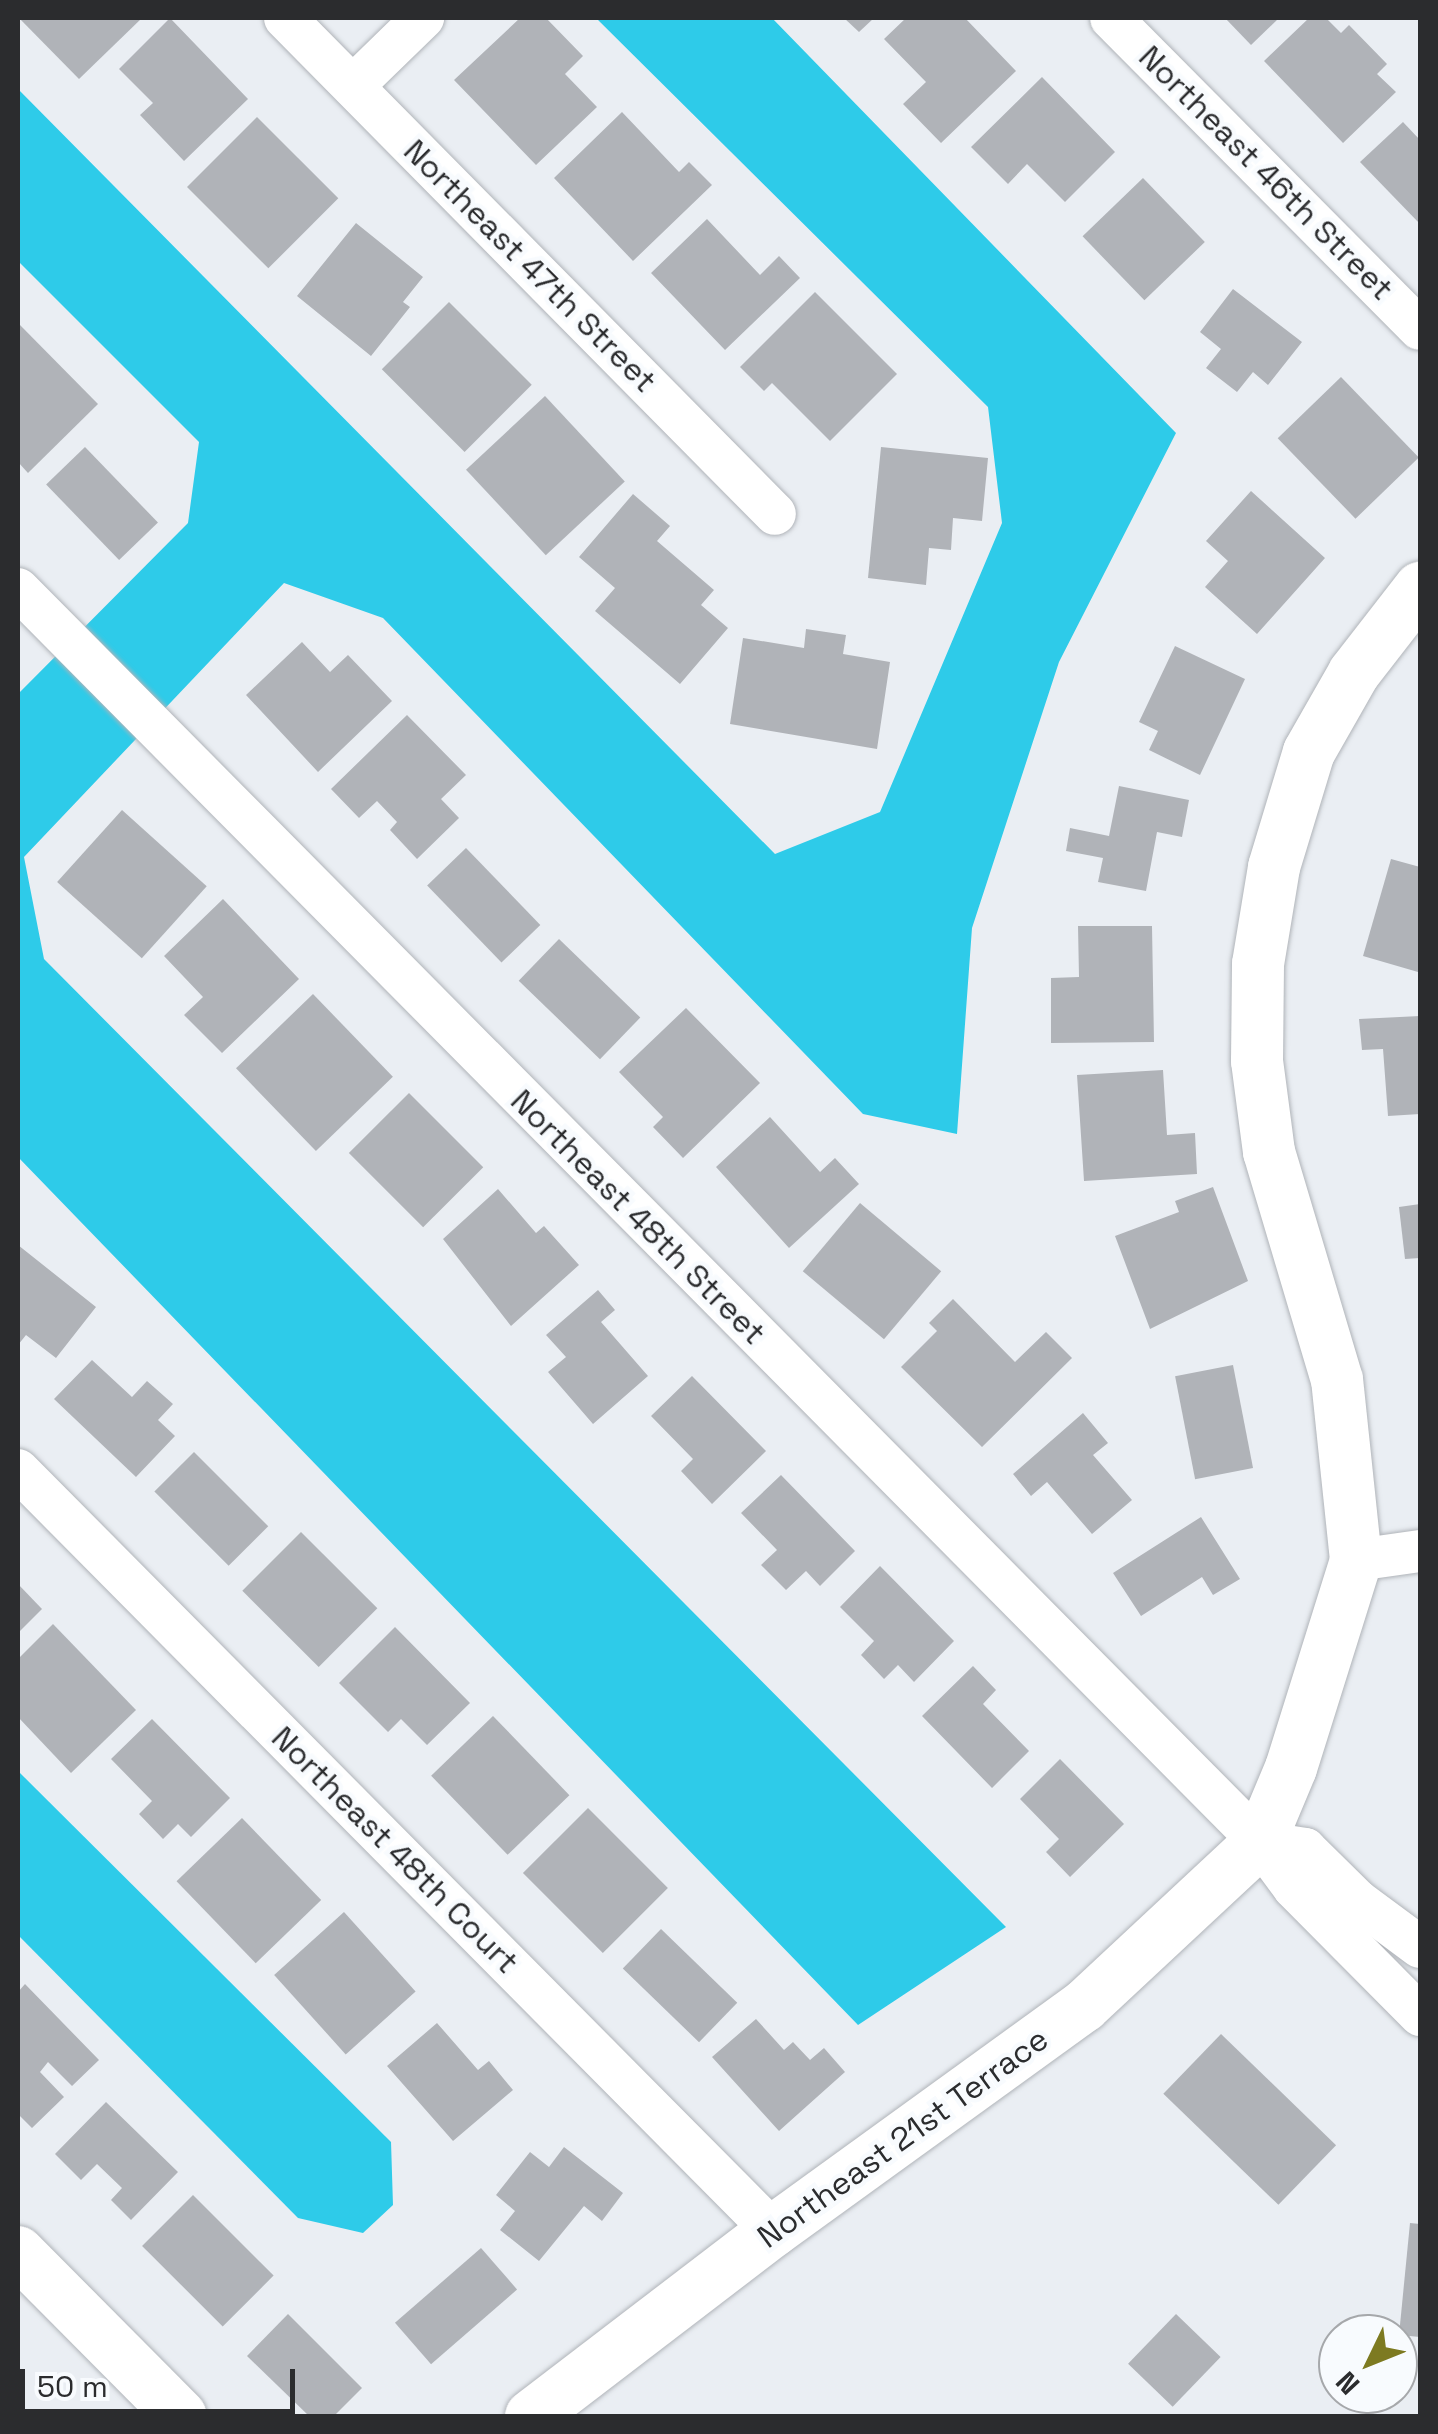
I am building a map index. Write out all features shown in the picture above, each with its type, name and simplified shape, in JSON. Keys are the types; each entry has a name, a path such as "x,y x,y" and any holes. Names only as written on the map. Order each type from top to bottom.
{"street":[{"name":"Northeast 47th Street","path":"285,18 775,514"},
{"path":"353,86 423,18"},
{"name":"Northeast 46th Street","path":"1111,18 1420,328"},
{"path":"1420,588 1354,674 1309,752 1274,868 1258,964 1257,1061 1269,1152 1338,1380 1356,1560 1290,1768 1260,1842 1305,1849 1358,1901 1420,1947"},
{"name":"Northeast 48th Street","path":"24,596 210,788 1260,1842 1294,1888 1420,2015"},
{"name":"Northeast 48th Court","path":"18,1470 773,2230"},
{"path":"1356,1560 1420,1551"},
{"name":"Northeast 21st Terrace","path":"531,2416 773,2230 1084,2006 1260,1842"},
{"path":"18,2252 166,2411"}],"water":[{"path":"596,18 772,18 1176,433 1059,662 972,928 957,1134 863,1114 383,618 284,583 24,857 44,959 1006,1927 858,2025 18,1157 18,694 188,523 199,442 18,261 18,89 775,854 880,812 1002,523 988,407"},
{"path":"18,1771 391,2142 393,2205 363,2233 298,2218 18,1935"}],"building":[{"path":"19,18 142,18 79,79"},
{"path":"170,18 248,99 184,161 140,115 153,103 119,69"},
{"path":"520,18 546,18 583,56 565,74 597,107 536,165 454,80"},
{"path":"844,18 874,18 859,32"},
{"path":"906,18 965,18 1016,71 941,143 903,104 926,82 884,39"},
{"path":"1225,18 1279,18 1251,45"},
{"path":"1309,18 1326,18 1341,33 1349,25 1387,64 1377,74 1396,92 1343,143 1264,61"},
{"path":"1042,77 1115,152 1065,202 1027,164 1008,184 971,147"},
{"path":"622,112 679,172 689,162 712,185 633,261 554,178"},
{"path":"257,117 338,198 268,268 187,187"},
{"path":"1403,122 1420,140 1420,224 1360,162"},
{"path":"1143,178 1205,242 1144,300 1083,236"},
{"path":"707,219 760,275 779,256 800,278 725,350 651,273"},
{"path":"356,223 423,277 403,302 410,307 371,356 297,296"},
{"path":"1233,289 1302,342 1268,385 1253,372 1237,392 1206,368 1221,349 1200,332"},
{"path":"815,292 897,374 830,441 772,383 764,391 740,367"},
{"path":"449,302 532,385 465,452 382,369"},
{"path":"19,324 98,404 28,473 18,462"},
{"path":"1341,377 1419,458 1355,519 1278,438"},
{"path":"545,396 625,482 546,555 466,470"},
{"path":"85,447 158,523 119,560 46,485"},
{"path":"881,447 988,458 982,521 953,518 951,550 929,548 926,585 868,578"},
{"path":"1251,491 1325,558 1257,634 1205,587 1228,561 1206,541"},
{"path":"633,494 670,526 657,541 714,590 701,605 728,628 680,684 595,611 615,588 579,557"},
{"path":"806,629 846,635 843,654 890,662 877,749 730,724 743,638 804,648"},
{"path":"302,642 330,672 348,655 392,701 318,772 246,695"},
{"path":"1175,646 1245,679 1200,775 1149,750 1158,731 1139,722"},
{"path":"407,715 466,775 441,799 459,818 417,859 390,830 397,822 377,801 359,818 331,789"},
{"path":"1119,786 1189,800 1182,837 1157,832 1146,891 1098,882 1103,858 1066,851 1070,828 1109,836"},
{"path":"122,810 207,886 142,958 57,882"},
{"path":"466,848 540,925 501,962 427,886"},
{"path":"1391,859 1420,867 1418,972 1363,956"},
{"path":"223,899 299,979 222,1053 184,1015 203,997 164,956"},
{"path":"1078,926 1152,926 1154,1042 1051,1043 1051,978 1079,977"},
{"path":"559,939 640,1017 600,1059 519,981"},
{"path":"313,994 393,1077 316,1151 236,1068"},
{"path":"686,1008 760,1083 683,1158 653,1127 663,1117 619,1072"},
{"path":"1420,1016 1420,1114 1388,1116 1383,1049 1362,1050 1359,1019"},
{"path":"1163,1070 1167,1135 1195,1133 1197,1174 1084,1181 1077,1075"},
{"path":"409,1093 483,1167 423,1227 349,1153"},
{"path":"770,1117 820,1172 835,1158 859,1184 789,1248 716,1167"},
{"path":"1213,1187 1248,1281 1150,1329 1115,1236 1179,1212 1175,1201"},
{"path":"498,1189 536,1233 544,1226 579,1265 511,1326 443,1239"},
{"path":"860,1203 941,1271 884,1339 803,1271"},
{"path":"1420,1204 1420,1258 1405,1259 1399,1207"},
{"path":"18,1245 96,1307 56,1358 26,1335 18,1345"},
{"path":"598,1290 615,1310 601,1322 648,1376 593,1424 548,1372 566,1357 546,1335"},
{"path":"953,1299 1015,1362 1046,1332 1072,1358 982,1447 901,1367 937,1331 929,1323"},
{"path":"92,1360 132,1397 147,1381 173,1404 158,1420 175,1436 136,1477 54,1399"},
{"path":"1233,1365 1253,1468 1195,1479 1175,1376"},
{"path":"692,1376 766,1451 712,1504 681,1471 693,1459 651,1416"},
{"path":"1083,1413 1108,1443 1093,1455 1132,1500 1092,1534 1047,1482 1031,1496 1013,1474"},
{"path":"194,1452 268,1526 229,1566 154,1492"},
{"path":"781,1475 855,1551 820,1586 806,1571 786,1590 761,1565 777,1550 741,1513"},
{"path":"1201,1517 1240,1579 1213,1595 1202,1577 1141,1616 1113,1573"},
{"path":"301,1532 377,1608 319,1667 242,1591"},
{"path":"880,1566 954,1641 914,1682 898,1665 884,1679 861,1655 874,1641 840,1607"},
{"path":"18,1584 42,1609 18,1633"},
{"path":"53,1624 136,1710 71,1773 18,1717 18,1659"},
{"path":"395,1627 470,1703 427,1745 401,1719 388,1732 339,1683"},
{"path":"973,1666 996,1690 983,1704 1029,1751 992,1788 922,1716"},
{"path":"493,1716 569,1795 508,1855 431,1776"},
{"path":"152,1719 230,1798 191,1837 178,1824 163,1839 139,1814 152,1801 111,1759"},
{"path":"1060,1759 1124,1824 1070,1877 1046,1852 1059,1839 1020,1799"},
{"path":"588,1808 668,1888 603,1953 523,1873"},
{"path":"242,1818 321,1900 256,1963 177,1881"},
{"path":"344,1912 416,1992 346,2054 274,1975"},
{"path":"661,1929 737,2003 699,2042 623,1969"},
{"path":"25,1984 99,2060 72,2086 48,2062 40,2072 64,2097 32,2128 18,2114 18,1992"},
{"path":"756,2019 784,2050 793,2042 810,2060 824,2048 845,2072 779,2131 712,2057"},
{"path":"437,2023 478,2070 489,2061 513,2090 453,2141 387,2066"},
{"path":"1221,2034 1336,2145 1278,2205 1163,2094"},
{"path":"106,2102 178,2172 131,2220 111,2200 122,2188 97,2164 81,2180 55,2154"},
{"path":"564,2147 623,2193 602,2221 584,2206 539,2261 500,2230 515,2211 496,2195 530,2152 549,2167"},
{"path":"193,2195 274,2276 223,2327 142,2246"},
{"path":"1410,2223 1420,2224 1420,2337 1418,2314 1401,2314"},
{"path":"481,2248 517,2290 431,2364 395,2323"},
{"path":"288,2314 362,2388 334,2416 309,2416 247,2356"},
{"path":"1176,2314 1221,2357 1173,2407 1128,2364"}]}
